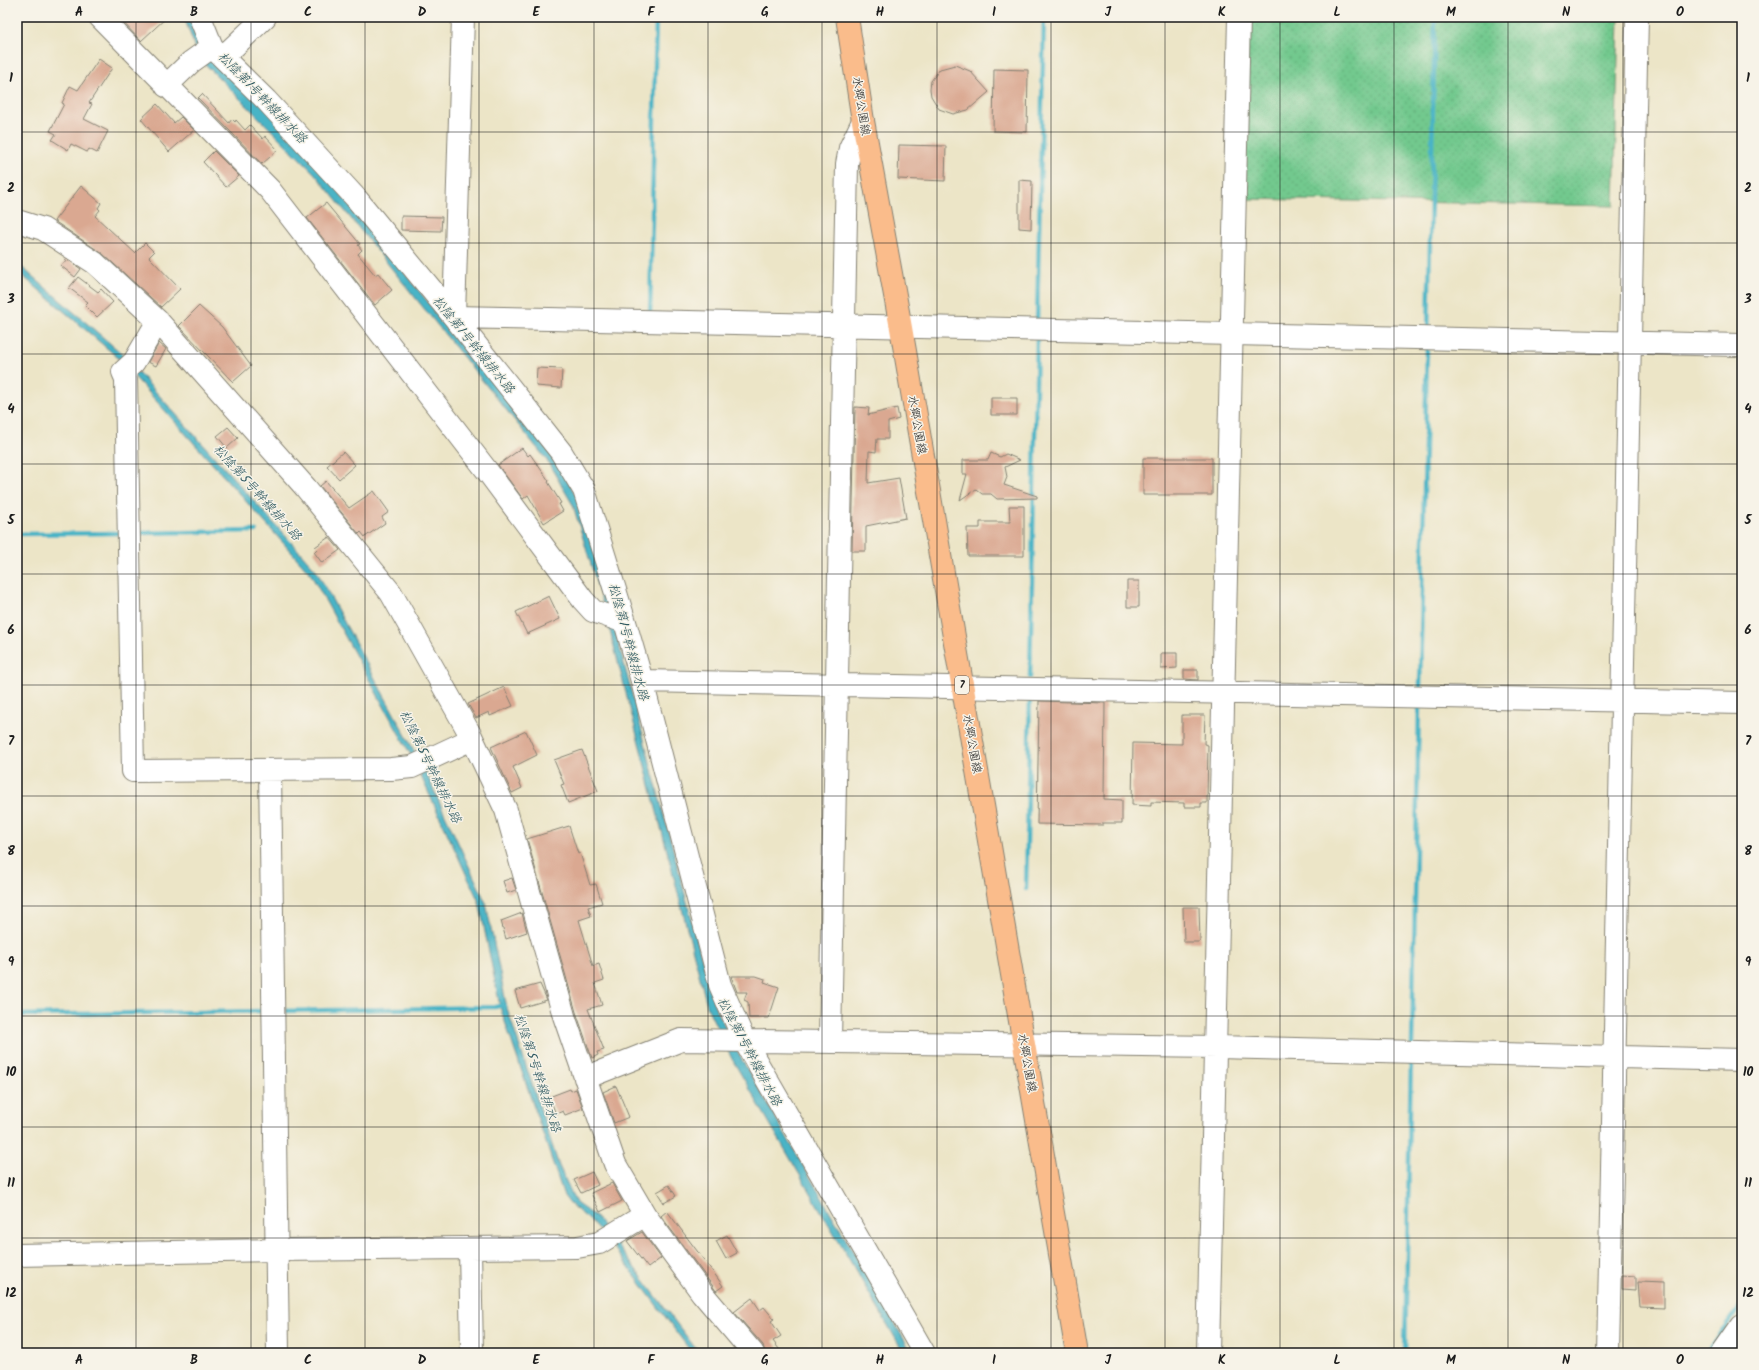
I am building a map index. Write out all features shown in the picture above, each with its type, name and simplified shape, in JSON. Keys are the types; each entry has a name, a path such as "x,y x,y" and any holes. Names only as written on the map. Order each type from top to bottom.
{"main road":[{"name":"水郷公園線","path":"847,17 863,121 901,328 1077,1353"}],"street":[{"path":"100,17 166,86 270,190 479,461 583,600 593,611 623,621"},
{"path":"200,17 210,53 266,100 355,197 454,317 573,469 584,490 642,681 733,1040 924,1353"},
{"path":"166,86 210,53 265,17"},
{"path":"454,317 464,17"},
{"path":"1208,1353 1217,1047 1223,692 1239,17"},
{"path":"1608,1353 1637,17"},
{"path":"830,1041 847,164 850,148 863,121"},
{"path":"17,221 43,229 84,255 95,263 158,321 306,488 390,593 472,739 506,810 515,835 564,1016 616,1164 645,1215 702,1293 754,1353"},
{"path":"454,317 843,327 1742,345"},
{"path":"158,321 130,366 123,372 126,380 132,771 270,770 421,763 472,739"},
{"path":"642,681 1742,703"},
{"path":"270,770 278,1353"},
{"path":"585,1078 682,1040 1217,1047 1742,1060"},
{"path":"17,1255 277,1250 577,1247 599,1243 645,1215"},
{"path":"470,1249 472,1353"},
{"path":"1724,1353 1742,1326"}],"green space":[{"path":"1248,17 1619,17 1614,206 1244,199"}],"water":[{"path":"184,17 193,17 323,172 554,458 582,505 714,1004 738,1053 912,1353 904,1353 732,1059 708,1009 604,608 573,505 546,459 315,174 206,65 195,47"},
{"path":"17,263 120,352 316,570 424,769 486,903 507,1008 559,1166 576,1203 597,1218 699,1353 692,1353 609,1241 592,1222 570,1204 564,1196 500,1007 479,902 413,759 310,573 116,356 17,271"}],"building":[{"path":"118,17 167,17 141,41"},
{"path":"99,59 112,68 89,103 92,104 84,119 108,131 97,153 89,149 87,152 71,144 68,150 52,140 56,134 50,131 64,104 62,103 70,86 78,90"},
{"path":"955,65 970,71 989,92 968,110 953,114 939,109 931,96 930,89 931,81 940,69"},
{"path":"994,69 1028,70 1027,132 993,131"},
{"path":"202,94 229,123 232,119 235,122 236,120 245,130 250,125 263,139 265,136 278,150 262,164 198,98"},
{"path":"157,104 174,123 181,117 194,130 169,152 141,119"},
{"path":"899,145 946,146 945,181 898,179"},
{"path":"214,151 239,176 226,187 203,162"},
{"path":"1019,180 1032,181 1031,229 1019,228"},
{"path":"81,186 101,203 98,208 100,210 95,216 135,253 145,243 154,252 149,257 180,289 161,307 103,254 54,221"},
{"path":"326,203 360,244 358,245 362,250 358,254 375,275 378,273 392,290 375,305 307,218"},
{"path":"401,216 442,217 441,231 401,230"},
{"path":"67,259 81,269 75,277 61,266"},
{"path":"78,277 98,292 101,289 113,302 97,317 85,305 88,302 69,288"},
{"path":"199,306 222,327 251,366 233,382 179,326"},
{"path":"159,343 166,349 156,366 148,362"},
{"path":"537,368 562,369 561,388 536,386"},
{"path":"991,398 1017,398 1017,415 991,415"},
{"path":"855,407 869,408 868,415 897,408 899,419 888,422 888,439 877,439 876,452 869,451 868,483 899,478 906,518 866,526 866,551 852,551"},
{"path":"228,427 238,438 227,448 217,436"},
{"path":"522,448 528,456 530,454 549,481 548,482 561,503 559,504 563,511 544,523 528,495 523,499 498,465"},
{"path":"343,452 355,465 339,479 327,466"},
{"path":"991,453 1000,457 1006,454 1020,460 1005,467 1007,477 1004,485 1037,496 1037,498 997,499 991,494 982,494 976,489 960,500 967,474 963,474 963,460 988,460"},
{"path":"1143,458 1212,458 1212,495 1143,495"},
{"path":"326,481 349,508 374,491 389,512 382,517 385,523 365,537 361,532 359,534 320,486"},
{"path":"1009,506 1024,506 1024,556 968,556 967,528 980,528 980,522 1010,522"},
{"path":"329,537 340,550 322,563 314,552 317,549 315,547"},
{"path":"1127,581 1139,581 1139,607 1127,607"},
{"path":"549,596 560,619 527,634 516,612"},
{"path":"1161,653 1177,653 1177,668 1161,669"},
{"path":"1184,670 1198,670 1198,680 1184,679"},
{"path":"504,687 513,706 490,716 489,712 476,718 468,704"},
{"path":"1039,701 1105,703 1104,799 1122,800 1122,823 1103,823 1103,825 1037,824"},
{"path":"1182,715 1205,715 1204,744 1208,745 1207,803 1201,803 1201,807 1184,807 1184,803 1151,802 1151,806 1132,805 1133,743 1182,744"},
{"path":"526,731 537,755 513,767 522,788 512,793 491,747"},
{"path":"582,750 598,791 568,803 561,785 564,784 554,760"},
{"path":"569,826 578,854 580,853 590,885 596,884 602,903 588,907 591,916 579,920 593,966 599,964 604,980 595,983 602,1005 588,1009 604,1050 597,1052 598,1055 592,1058 576,1012 527,839"},
{"path":"512,878 516,890 507,893 503,881"},
{"path":"1183,907 1199,907 1200,942 1184,942"},
{"path":"522,913 527,932 506,939 501,921"},
{"path":"731,976 756,976 765,979 764,982 779,987 769,1018 749,1018 748,1002 744,1000 747,992 737,992"},
{"path":"540,984 547,1000 520,1008 515,991"},
{"path":"616,1086 629,1117 614,1123 603,1092"},
{"path":"570,1089 571,1091 576,1089 583,1108 565,1115 563,1111 556,1114 549,1097"},
{"path":"592,1172 598,1185 581,1193 574,1180"},
{"path":"612,1183 622,1201 600,1212 591,1193"},
{"path":"669,1185 676,1196 664,1203 657,1192"},
{"path":"667,1211 723,1286 716,1291 661,1216"},
{"path":"642,1232 661,1258 648,1268 627,1241"},
{"path":"727,1235 737,1253 726,1259 716,1241"},
{"path":"1622,1275 1636,1276 1636,1290 1622,1289"},
{"path":"1638,1282 1664,1283 1664,1308 1640,1307"},
{"path":"752,1298 760,1310 764,1307 774,1319 771,1321 781,1336 773,1341 782,1353 765,1353 763,1345 734,1312"}],"waterway":[{"path":"650,316 656,17"},
{"path":"1037,323 1044,17"},
{"path":"1428,333 1435,17"},
{"path":"1030,677 1037,339"},
{"path":"1420,687 1427,349"},
{"path":"135,533 256,531"},
{"path":"17,534 121,533"},
{"path":"1026,889 1030,695"},
{"path":"1412,1045 1419,705"},
{"path":"281,1011 495,1007 503,1005"},
{"path":"17,1015 266,1011"},
{"path":"1405,1353 1411,1060"},
{"path":"1707,1353 1742,1302"}],"water label":[{"name":"松陰第1号幹線排水路","path":"262,98"},
{"name":"松陰第1号幹線排水路","path":"473,345"},
{"name":"松陰第5号幹線排水路","path":"257,493"},
{"name":"松陰第1号幹線排水路","path":"628,642"},
{"name":"松陰第5号幹線排水路","path":"430,767"},
{"name":"松陰第1号幹線排水路","path":"749,1052"},
{"name":"松陰第5号幹線排水路","path":"537,1073"}]}
